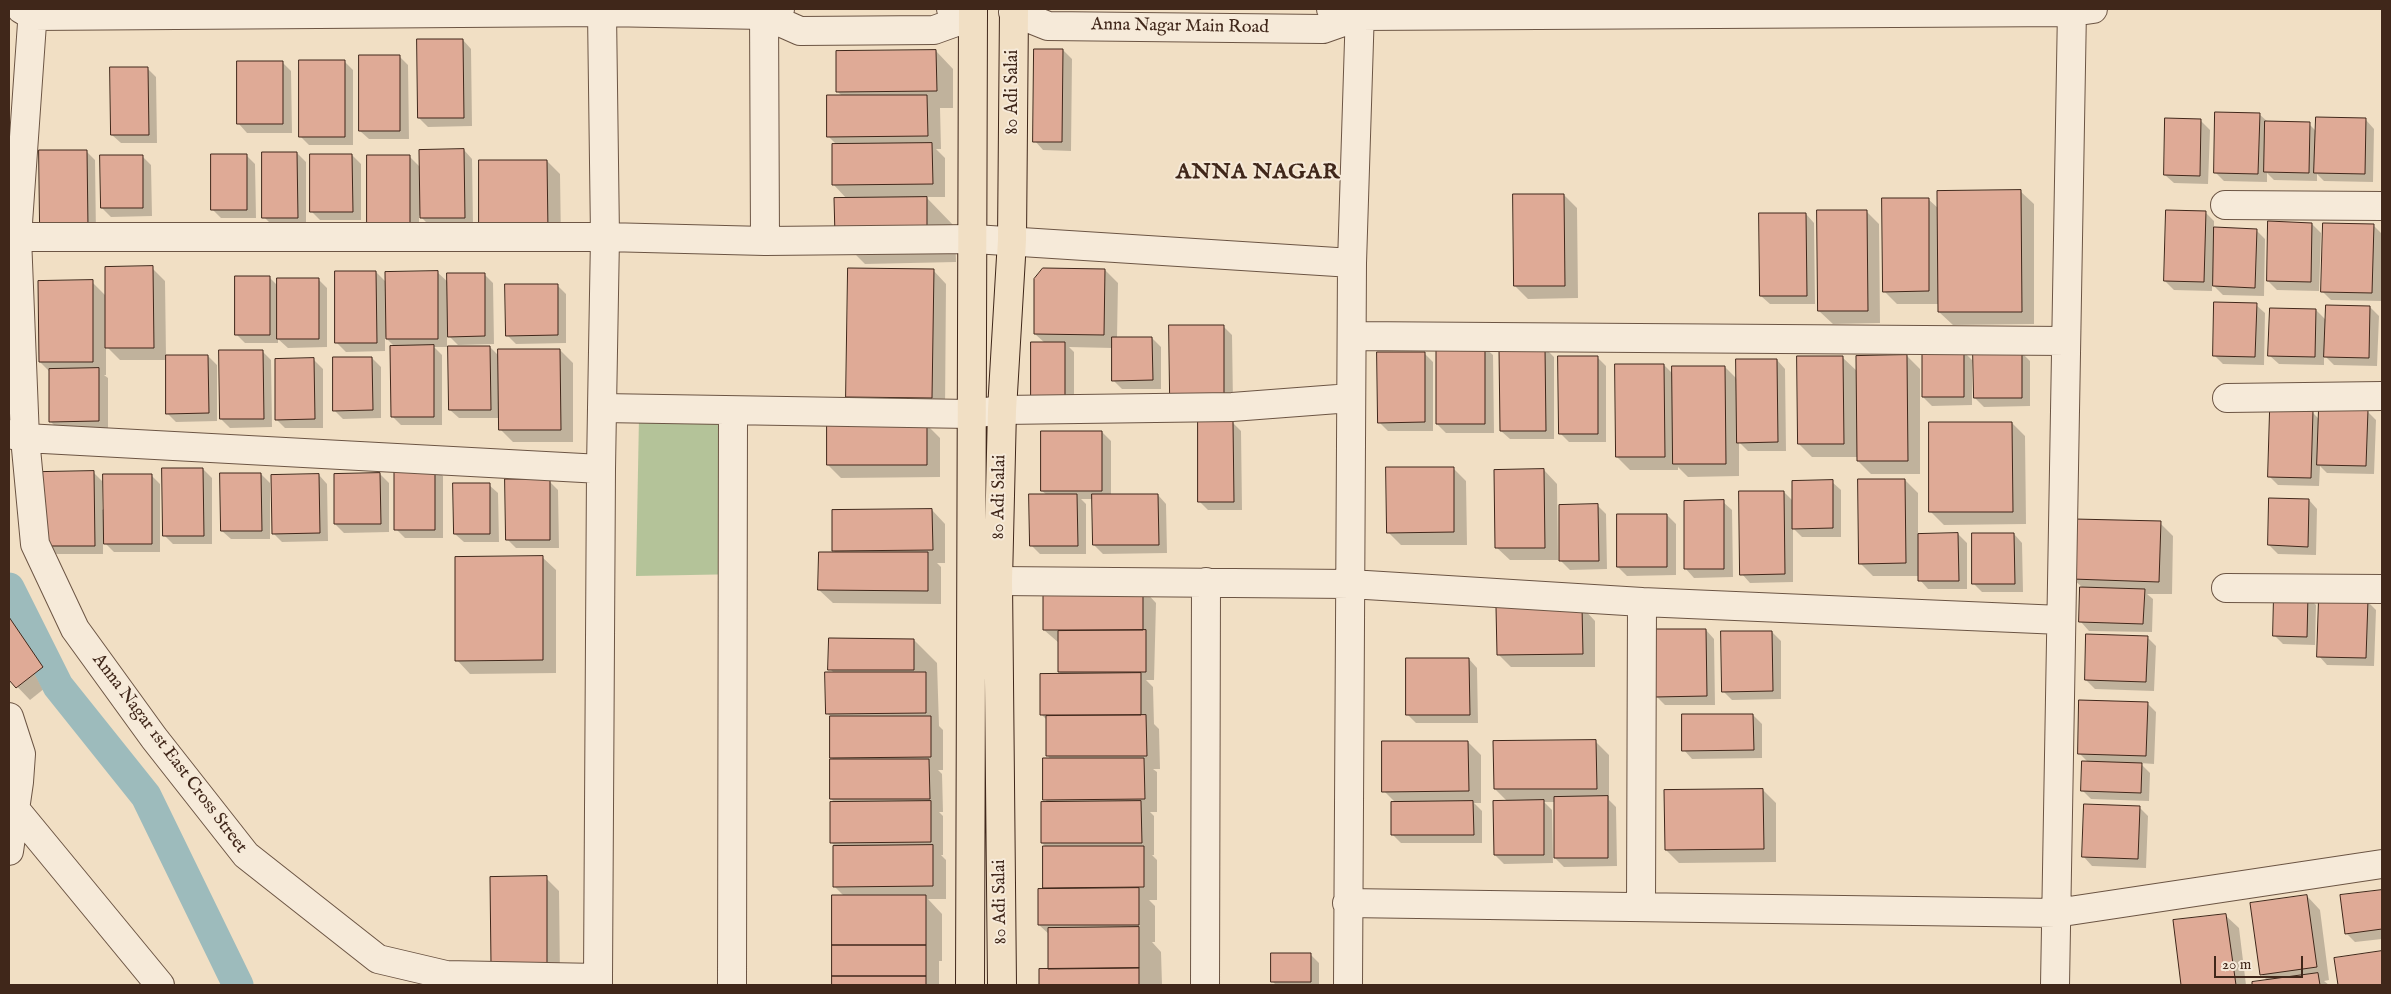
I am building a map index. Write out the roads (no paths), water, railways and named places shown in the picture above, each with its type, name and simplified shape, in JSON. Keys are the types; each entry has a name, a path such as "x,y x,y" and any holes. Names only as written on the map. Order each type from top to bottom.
{"main road":[{"name":"80 Adi Salai","path":"1002,985 998,581 1002,410 1012,240 1017,10"},
{"name":"80 Adi Salai","path":"966,11 974,240 970,414 970,985"}],"street":[{"name":"Anna Nagar Main Road","path":"1331,9 1360,12 2079,10"},
{"path":"598,982 605,238 602,10"},
{"name":"Anna Nagar Main Road","path":"1017,10 1048,26 1323,29 1360,12"},
{"path":"29,11 769,11 800,31 934,30 966,11 1017,10"},
{"path":"2055,985 2066,341 2079,10"},
{"name":"Anna Nagar 1st East Cross Street","path":"29,11 17,236 17,436 35,544 75,629 154,738 246,856 378,959 446,975 598,982"},
{"path":"765,241 769,11"},
{"path":"1348,985 1352,263 1360,12"},
{"path":"2225,205 2382,206"},
{"path":"17,236 605,238 765,241 1012,240 1352,263"},
{"path":"1352,336 2066,341"},
{"path":"2227,398 2382,396"},
{"path":"602,408 970,414 1002,410 1232,407 1351,398"},
{"path":"732,985 734,411"},
{"path":"17,436 602,469"},
{"path":"998,581 1350,584 1642,602 2062,620"},
{"path":"1205,985 1206,582"},
{"path":"2226,588 2382,589"},
{"path":"1641,907 1642,602"},
{"path":"9,717 21,754 9,851"},
{"path":"15,809 160,985"},
{"path":"1347,903 2056,913 2382,864"}],"waterway":[{"path":"9,588 58,686 146,796 238,985"}],"district":[{"name":"ANNA NAGAR","path":"1258,173"}]}
